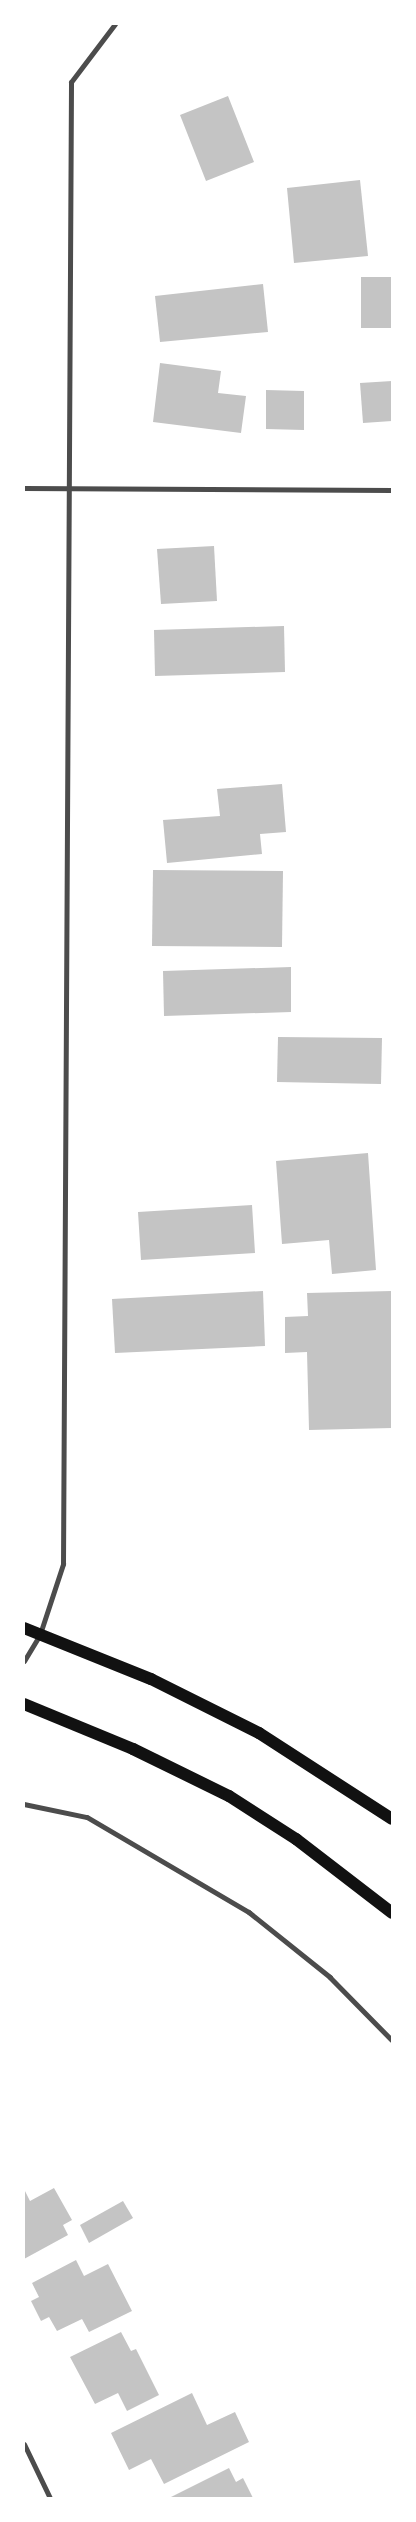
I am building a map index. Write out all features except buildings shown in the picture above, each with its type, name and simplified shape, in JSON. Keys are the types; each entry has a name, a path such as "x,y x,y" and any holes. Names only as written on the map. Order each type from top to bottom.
{"main road":[{"path":"24,1628 151,1679 259,1734 392,1819"},
{"path":"24,1704 133,1749 229,1796 296,1839 392,1913"}],"street":[{"path":"24,1661 40,1634 63,1564 67,488 71,82 115,24"},
{"path":"24,488 392,490"},
{"path":"24,1804 87,1817 249,1912 330,1977 392,2040"},
{"path":"24,2444 50,2498"}]}
